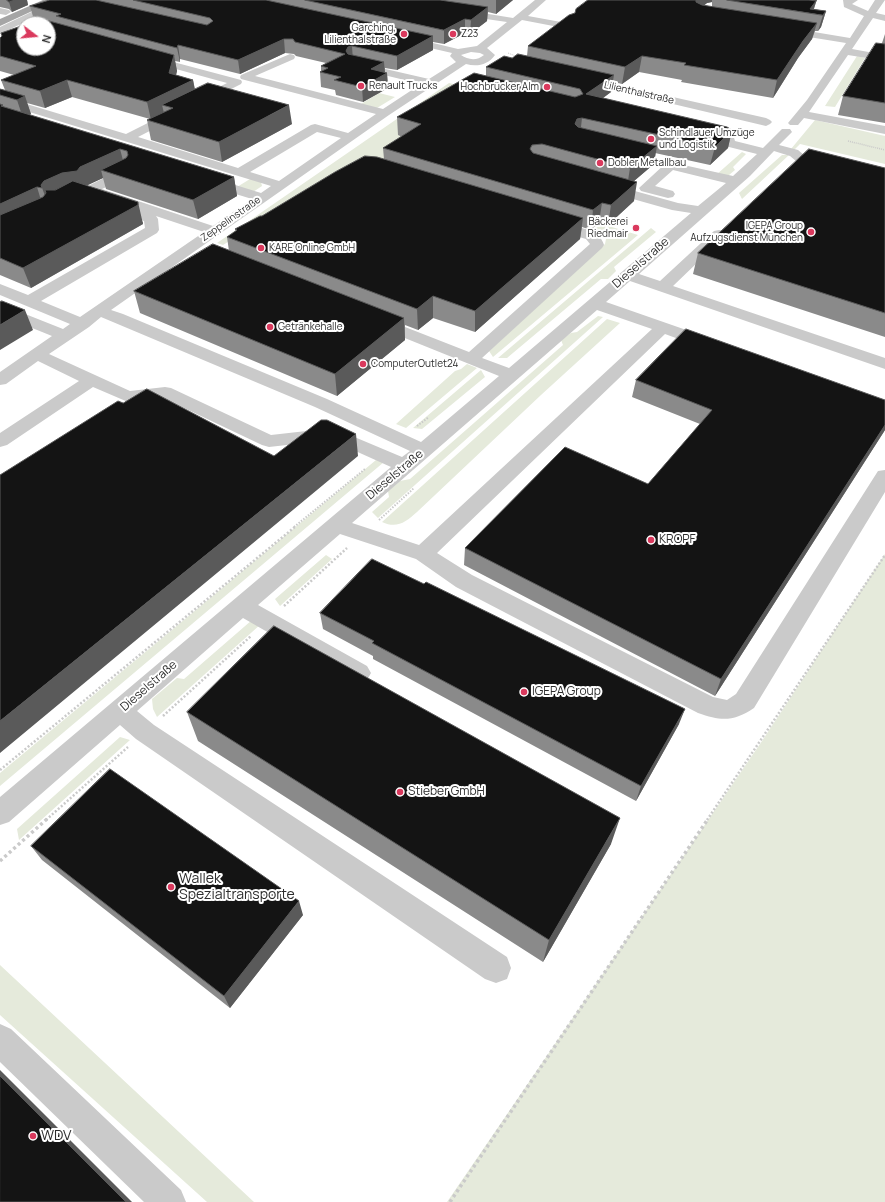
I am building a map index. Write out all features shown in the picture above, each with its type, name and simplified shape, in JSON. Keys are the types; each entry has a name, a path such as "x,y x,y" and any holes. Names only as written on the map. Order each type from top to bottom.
{"main road":[{"path":"0,23 51,0"}],"street":[{"path":"2,12 32,0"},
{"path":"35,16 68,0 81,5"},
{"path":"479,50 541,0"},
{"path":"847,0 847,5 869,16 885,18"},
{"path":"859,0 879,1"},
{"name":"Dieselstraße","path":"0,813 736,181 768,150 784,122 849,46 879,1"},
{"path":"448,10 569,26"},
{"path":"0,31 16,25"},
{"path":"774,28 849,46 885,58"},
{"path":"391,36 462,56 475,62 504,57"},
{"path":"849,46 885,51"},
{"path":"462,56 466,50 479,50 490,54 488,59"},
{"path":"127,138 237,82 139,55"},
{"name":"Zeppelinstraße","path":"0,380 83,324 258,200 385,113 440,80 462,56"},
{"path":"290,57 245,77 385,113"},
{"path":"353,65 440,80"},
{"name":"Lilienthalstraße","path":"578,81 726,113 784,122 885,130"},
{"path":"619,101 632,92"},
{"path":"0,99 280,185"},
{"path":"726,113 702,128 728,134 729,143 794,153 800,158 885,180"},
{"path":"239,172 315,128 350,137"},
{"path":"789,169 800,158"},
{"path":"656,159 664,161 670,166 736,181"},
{"path":"670,166 646,188 705,208"},
{"path":"125,173 92,190 218,229"},
{"path":"195,176 258,200"},
{"path":"595,184 677,207 705,208"},
{"path":"30,301 152,230 151,219 78,194"},
{"path":"235,197 258,200"},
{"path":"199,218 218,229"},
{"path":"471,359 597,245 596,240 591,236 538,220"},
{"path":"663,287 732,223"},
{"path":"190,248 209,255"},
{"path":"628,275 885,364"},
{"path":"0,289 83,324"},
{"path":"594,303 721,349"},
{"path":"0,309 65,336"},
{"path":"100,312 117,317 314,400 424,450"},
{"path":"361,315 511,375"},
{"path":"423,554 662,328"},
{"path":"38,355 128,397 165,392 269,440 333,434 405,466"},
{"path":"0,441 92,380"},
{"path":"336,525 423,554 464,581 707,706 726,710 734,709 745,701 885,476"},
{"path":"241,606 377,683"},
{"path":"120,711 145,732 496,968"},
{"path":"0,1040 169,1202"}],"path":[{"path":"504,57 519,57"},
{"path":"402,439 431,415"},
{"path":"0,770 382,455"},
{"path":"450,1202 885,555"}],"shaded area":[{"path":"857,56 865,58 835,107 825,106"},
{"path":"449,83 474,89 398,135 421,143 393,161 343,171 223,245 217,243"},
{"path":"379,93 395,97 377,108 361,104"},
{"path":"815,120 885,136 885,164 800,144 794,150 791,149"},
{"path":"742,152 746,154 733,167 735,170 729,175 716,175"},
{"path":"782,155 789,155 742,199 739,193"},
{"path":"250,179 261,182 262,186 253,192 237,187"},
{"path":"599,223 638,235 493,357 489,351 605,244 606,239 598,231 592,229"},
{"path":"651,228 656,232 614,267 616,271 608,279 601,279 507,358 498,358"},
{"path":"598,316 603,317 378,518 372,512 389,497 388,491 400,481 410,479 563,345 561,340 571,333 577,332"},
{"path":"607,319 620,323 417,512 409,519 397,525 382,522"},
{"path":"467,364 477,368 406,428 396,424 455,371 461,369"},
{"path":"481,370 485,377 422,429 413,428"},
{"path":"376,460 384,462 0,786 0,773"},
{"path":"885,554 885,1202 447,1202 760,744"},
{"path":"326,555 332,559 280,606 275,599"},
{"path":"252,620 261,624 157,717 153,709 152,699 177,678 184,679"},
{"path":"120,737 130,740 19,840 17,829"},
{"path":"0,965 254,1202 207,1202 0,1015"}],"building":[{"path":"50,0 96,0 207,25 213,21 210,18 133,0 266,0 433,36 397,56 352,46 348,47 346,51 348,54 384,62 371,69 387,73 362,87 334,80 341,77 320,72 328,68 321,66 345,54 295,42 293,39 284,39 238,60 178,45 177,48 56,16 61,14 30,6"},
{"path":"305,0 440,0 488,7 471,20 465,19 444,30"},
{"path":"588,0 696,0 696,2 702,5 817,23 777,80 684,65 686,63 642,56 625,67 528,46 569,15 575,13 576,9"},
{"path":"727,0 809,0 816,1 810,9 826,11 823,15"},
{"path":"56,23 174,55 169,73 193,80 147,102 67,80 40,91 1,80 36,66 0,56 1,33 16,28 16,56 56,56"},
{"path":"876,43 885,44 885,103 843,96"},
{"path":"518,54 614,75 586,94 727,127 732,130 715,147 582,118 577,119 575,124 578,127 657,146 630,168 542,144 532,145 530,149 533,153 637,182 611,205 602,203 593,210 383,148 421,124 397,117 474,73 575,97 583,94 580,89 486,67 504,56 512,58"},
{"path":"208,83 289,105 219,142 147,120 173,108 162,105"},
{"path":"0,89 25,96 17,100 0,95"},
{"path":"0,104 3,105 1,106 234,177 193,200 101,170 126,158 128,155 127,151 120,149 80,167 77,171 62,173 44,181 41,185 42,188 37,187 0,204"},
{"name":"IGEPA Group Aufzugsdienst München","path":"809,149 885,168 885,313 698,253"},
{"path":"365,156 377,157 583,218 475,311 433,296 417,309 227,237 237,230 235,229 262,216 335,172"},
{"path":"73,181 138,202 138,205 23,268 0,258 0,215 43,197 46,193 45,190 55,190"},
{"name":"Getränkehalle","path":"213,244 404,318 335,374 134,291"},
{"path":"2,301 25,310 0,325 0,302"},
{"name":"KROPF","path":"686,329 885,400 885,425 721,679 465,548 565,447 648,484 712,410 636,380"},
{"path":"147,389 274,456 321,420 327,420 356,434 0,721 0,475 118,401 123,403"},
{"name":"IGEPA Group","path":"372,559 424,584 426,582 685,709 641,786 372,643 374,641 320,613"},
{"name":"Stieber GmbH","path":"274,626 620,818 549,940 187,712"},
{"name":"Wallek Spezialtransporte","path":"110,769 299,901 224,996 31,846"},
{"name":"WDV","path":"0,1076 126,1202 0,1202"}],"place":[{"name":"Garching, Lilienthalstraße","path":"404,34"},
{"name":"Z23","path":"453,34"},
{"name":"Renault Trucks","path":"361,86"},
{"name":"Hochbrücker Alm","path":"547,87"},
{"name":"Schindlauer Umzüge und Logistik","path":"651,139"},
{"name":"Dobler Metallbau","path":"600,163"},
{"name":"Bäckerei Riedmair","path":"636,228"},
{"name":"IGEPA Group Aufzugsdienst München","path":"811,232"},
{"name":"KARE Online GmbH","path":"261,248"},
{"name":"Getränkehalle","path":"270,327"},
{"name":"ComputerOutlet24","path":"363,364"},
{"name":"KROPF","path":"651,540"},
{"name":"IGEPA Group","path":"524,692"},
{"name":"Stieber GmbH","path":"400,792"},
{"name":"Wallek Spezialtransporte","path":"171,887"},
{"name":"WDV","path":"33,1136"}]}
